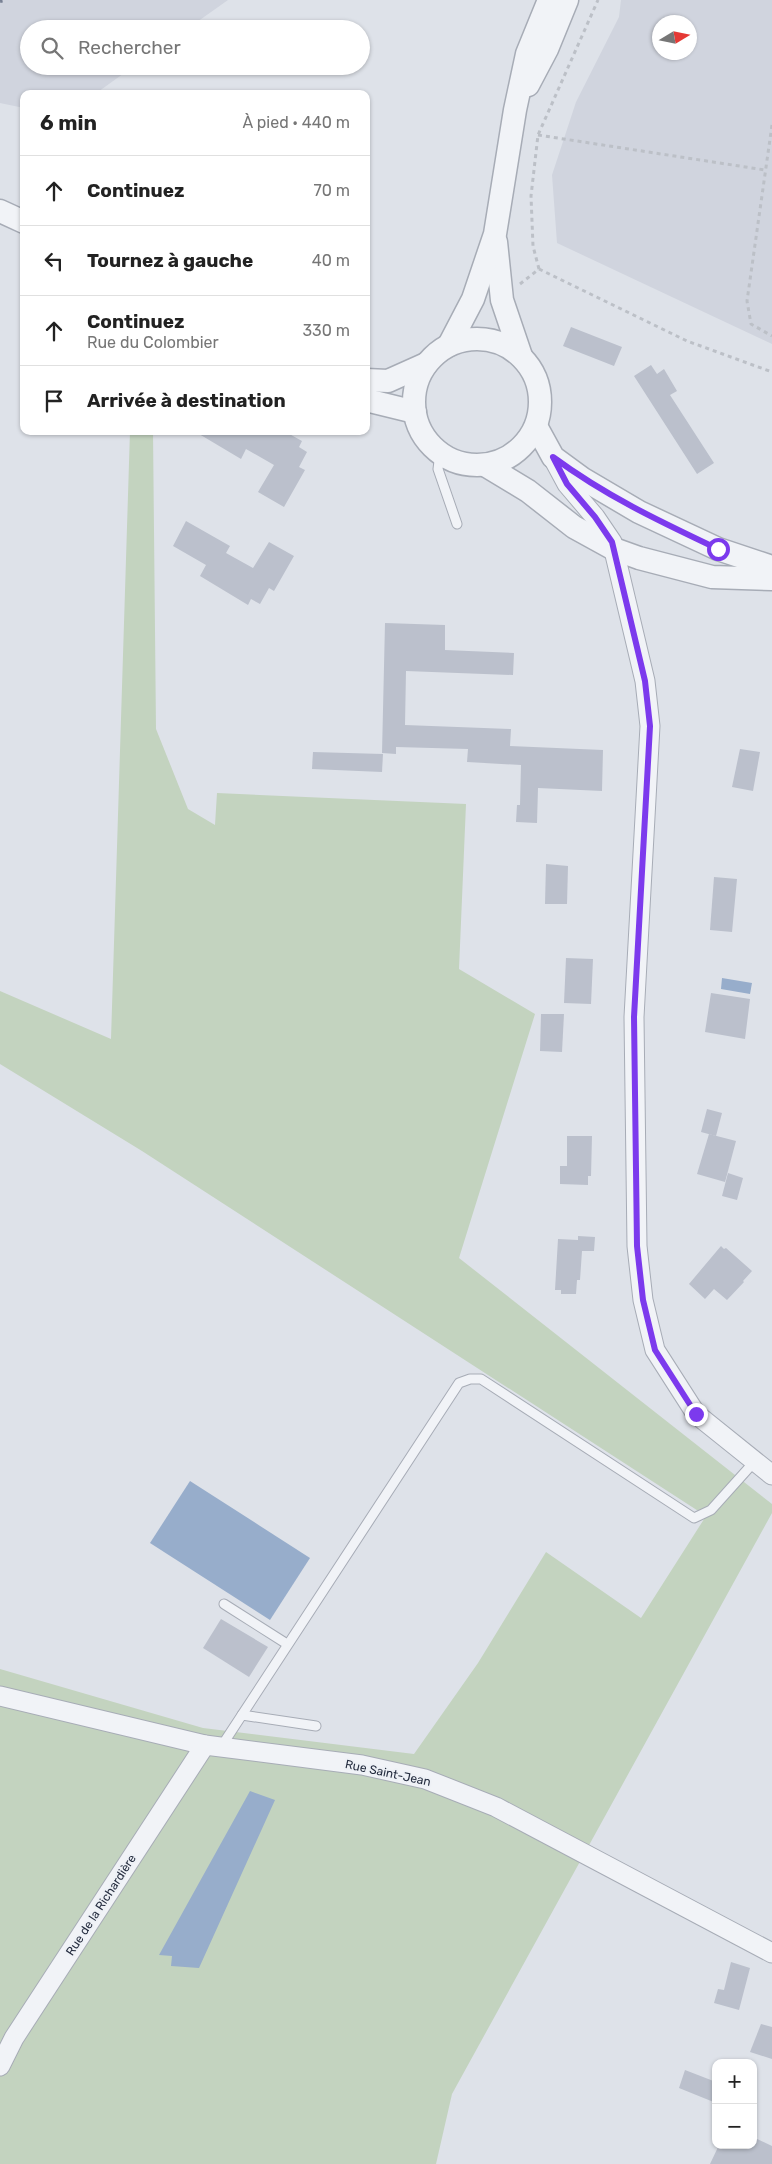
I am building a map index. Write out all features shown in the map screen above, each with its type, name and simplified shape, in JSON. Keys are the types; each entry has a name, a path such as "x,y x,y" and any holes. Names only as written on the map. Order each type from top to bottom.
{"street":[{"path":"449,345 473,300 495,234 515,110 527,54 549,0"},
{"path":"515,110 547,49 567,0"},
{"path":"0,211 20,220"},
{"path":"495,234 502,300 521,356"},
{"path":"468,339 487,339 505,344 521,356 532,371 539,389 541,408 536,426 528,440 516,452 501,461 485,465 470,465 454,461 440,453 428,442 420,428 415,412 416,387 426,364 436,353 449,345 468,339"},
{"path":"370,380 388,381 426,364"},
{"path":"370,401 415,412"},
{"path":"536,426 567,484 595,517 612,542 645,681 650,726 634,1017 637,1246 643,1300 655,1350 696,1414 765,1466"},
{"path":"553,457 583,479 639,512 718,549 772,567"},
{"path":"485,465 528,491 574,527 614,549 639,558 712,577 772,579"},
{"name":"Rue Saint-Jean","path":"0,1696 213,1746 362,1765 425,1779 496,1807 772,1953"},
{"name":"Rue de la Richardière","path":"0,2066 14,2038 213,1746"}],"lane":[{"path":"440,453 438,469 457,524"},
{"path":"213,1746 242,1715 451,1392 459,1383 470,1379 481,1379 694,1518 712,1510 765,1466"},
{"path":"224,1604 288,1644"},
{"path":"242,1715 316,1726"}],"path":[{"path":"598,0 538,135 531,196 533,246 539,269 688,341 772,372"},
{"path":"772,124 747,301 751,324 772,336"},
{"path":"538,135 766,170"},
{"path":"516,291 520,284 539,269"}],"shaded area":[{"path":"0,0 228,0 200,20 20,20 20,75 121,75 101,90 20,90 20,107 0,103"},
{"path":"621,0 772,0 772,344 557,243 552,175 576,102 619,17"}],"green space":[{"path":"130,435 153,435 156,729 188,809 215,825 217,793 466,804 459,969 535,1014 459,1258 772,1504 772,1513 452,2094 436,2164 0,2164 0,1669 203,1728 414,1754 478,1663 546,1552 641,1618 706,1516 142,1151 0,1064 0,991 111,1039"}],"water":[{"path":"722,978 752,983 750,994 721,989"},
{"path":"190,1481 310,1558 270,1620 150,1543"},
{"path":"250,1791 275,1800 199,1968 171,1966 172,1956 159,1955"}],"building":[{"path":"571,327 622,347 614,366 563,346"},
{"path":"651,365 657,374 664,369 677,391 670,395 714,463 697,474 634,376"},
{"path":"201,435 291,435 302,441 299,447 307,452 299,467 305,470 284,507 258,492 274,465 246,449 241,459"},
{"path":"186,521 230,546 226,553 253,568 269,542 294,556 274,591 269,588 260,604 251,599 248,605 200,576 206,565 173,546"},
{"path":"385,623 445,625 445,650 514,653 513,675 406,671 405,725 511,729 510,746 603,750 602,791 538,788 537,823 516,822 517,805 520,805 521,765 467,762 468,749 396,747 396,754 382,753"},
{"path":"740,749 760,752 753,791 732,787"},
{"path":"313,752 383,754 382,772 312,769"},
{"path":"546,864 568,866 567,904 545,904"},
{"path":"714,877 737,879 732,932 710,930"},
{"path":"566,958 593,959 591,1004 564,1003"},
{"path":"711,993 750,999 745,1039 705,1032"},
{"path":"541,1014 564,1014 562,1052 540,1051"},
{"path":"707,1109 722,1113 716,1136 701,1132"},
{"path":"709,1134 736,1141 725,1182 697,1174"},
{"path":"567,1136 592,1136 591,1176 588,1176 588,1185 560,1184 560,1166 567,1166"},
{"path":"728,1173 743,1178 737,1200 722,1196"},
{"path":"578,1236 595,1237 594,1251 582,1251 580,1280 577,1280 576,1294 561,1294 561,1290 555,1290 558,1239 578,1240"},
{"path":"721,1246 724,1249 726,1248 752,1271 727,1300 714,1289 705,1299 689,1284"},
{"path":"221,1619 268,1647 249,1677 203,1648"},
{"path":"731,1962 750,1968 739,2010 714,2003 718,1989 724,1990"},
{"path":"761,2024 772,2027 772,2059 750,2052"},
{"path":"685,2070 712,2080 712,2101 679,2088"},
{"path":"757,2139 772,2146 772,2164 710,2164 717,2149 757,2149"}],"railway":[{"path":"0,1 5,0"}],"route":[{"path":"696,1414 655,1350 643,1300 637,1246 634,1017 650,726 645,681 612,542 595,517 567,484 553,457 583,479 639,512 718,549"}]}
